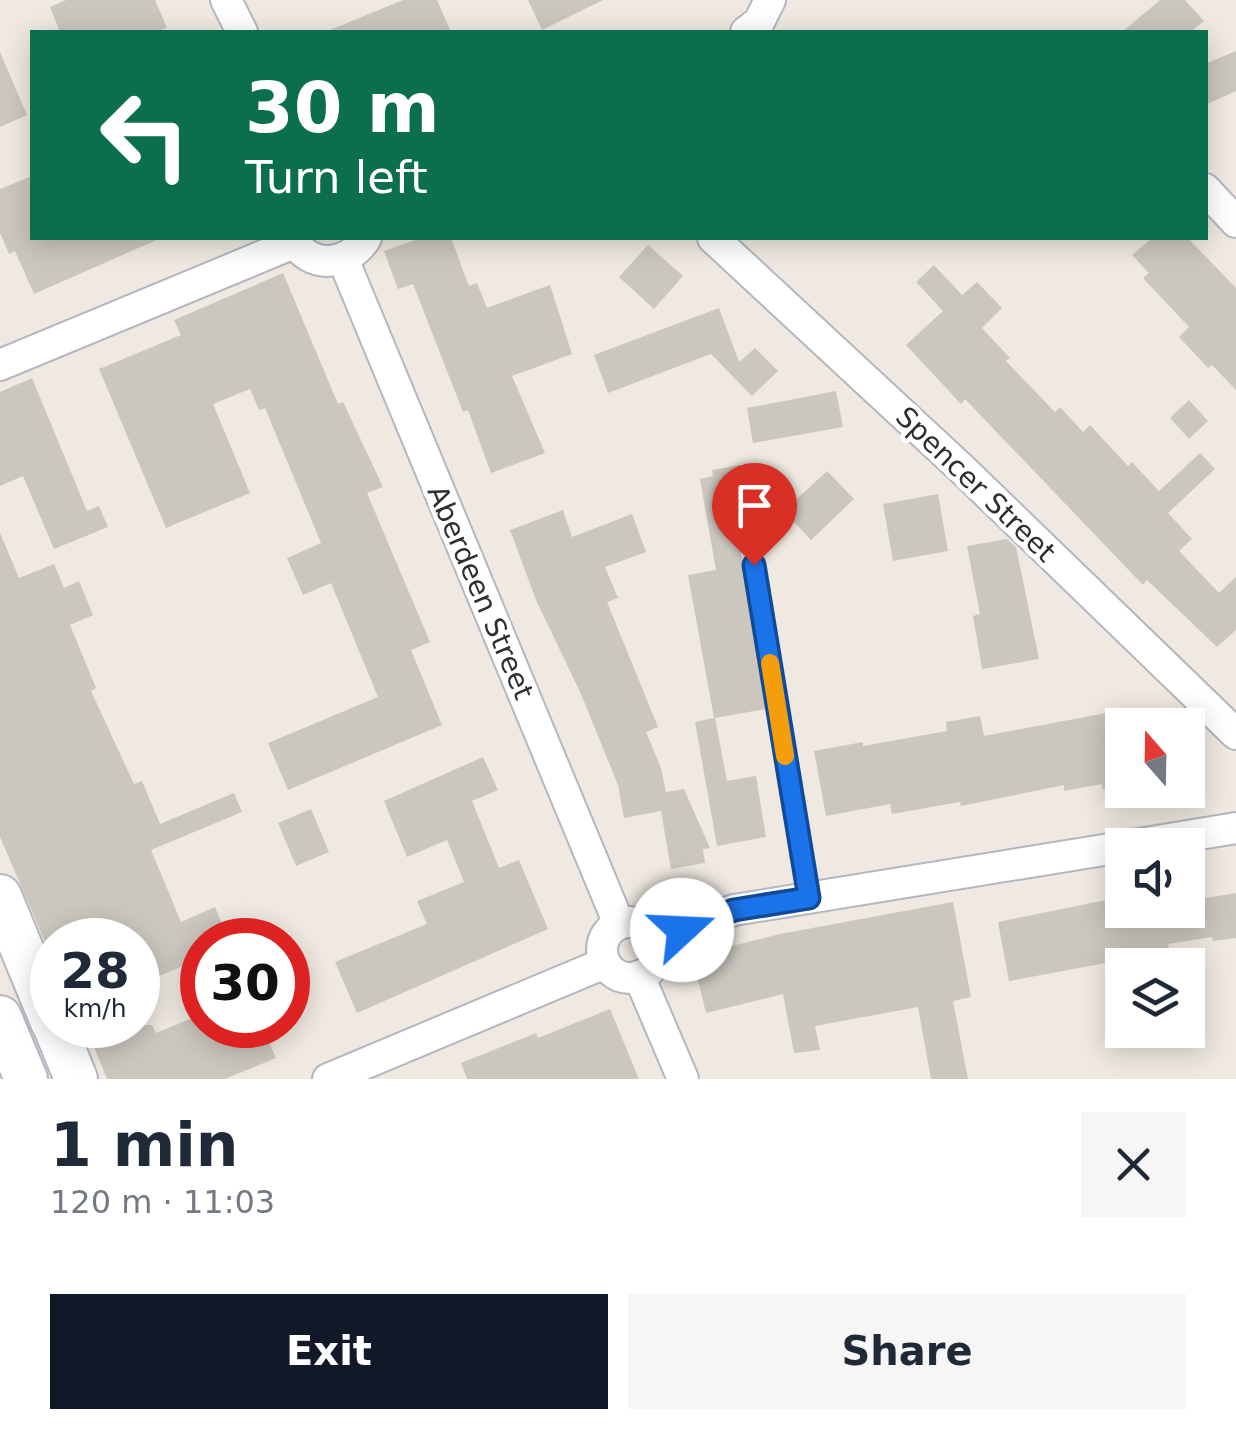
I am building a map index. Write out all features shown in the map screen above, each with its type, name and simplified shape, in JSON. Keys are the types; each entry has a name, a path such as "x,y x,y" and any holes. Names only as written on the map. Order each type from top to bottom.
{"main road":[{"path":"0,896 30,968"},
{"path":"0,1017 26,1079"},
{"path":"63,1048 76,1079"}],"street":[{"path":"226,0 241,30"},
{"path":"749,30 759,22 770,0"},
{"path":"1208,192 1236,222"},
{"path":"0,364 292,240 317,260 343,259 356,252 365,240"},
{"name":"Spencer Street","path":"715,240 962,469 1236,734"},
{"name":"Aberdeen Street","path":"343,259 619,924"},
{"path":"1205,833 1236,828"},
{"path":"656,939 734,910 1105,850"},
{"path":"619,924 645,926 656,939 653,966 639,976 620,976 605,963 602,945 619,924"},
{"path":"328,1079 605,963"},
{"path":"639,976 683,1079"}],"lane":[{"path":"754,565 809,898"}],"building":[{"path":"66,0 155,0 167,28 59,30 50,7"},
{"path":"403,0 437,0 450,30 330,30"},
{"path":"528,0 603,0 542,30"},
{"path":"1160,0 1185,0 1204,21 1193,30 1124,30"},
{"path":"1236,51 1236,91 1208,104 1208,63"},
{"path":"0,52 27,115 0,127"},
{"path":"30,177 30,240 156,240 34,294 15,251 9,254 0,233 0,189"},
{"path":"414,240 452,240 469,286 477,283 487,308 550,285 572,354 512,376 545,453 491,473 413,284 398,289 384,251"},
{"path":"1150,240 1190,240 1236,288 1236,390 1179,337 1189,327 1143,278 1149,273 1132,255"},
{"path":"648,245 683,276 654,309 619,277"},
{"path":"934,265 962,295 977,282 1002,308 982,328 1010,358 1006,361 1055,412 1060,407 1083,432 1090,425 1128,466 1132,462 1159,491 1200,453 1215,469 1168,513 1192,539 1179,551 1219,593 1236,577 1236,630 1217,647 1147,580 1143,585 965,399 961,404 906,345 943,311 916,282"},
{"path":"283,273 338,404 343,402 383,487 367,493 430,642 411,650 442,725 288,790 268,743 378,697 331,583 303,595 287,558 321,543 265,408 259,410 250,389 213,404 250,493 166,528 99,369 181,335 174,320"},
{"path":"719,308 739,362 755,348 778,371 752,396 711,354 608,393 594,355"},
{"path":"32,378 87,511 99,506 108,527 54,549 23,476 0,486 0,392"},
{"path":"836,391 843,427 753,443 747,408"},
{"path":"1189,400 1208,421 1189,439 1170,418"},
{"path":"740,465 754,544 740,547 766,709 715,718 727,781 756,776 766,837 717,846 695,722 714,718 688,575 716,570 700,479 713,476 712,470"},
{"path":"827,471 854,499 811,540 784,511"},
{"path":"938,494 948,551 893,561 883,504"},
{"path":"563,510 572,537 632,514 646,552 605,567 618,598 607,602 658,727 646,732 666,792 684,789 710,848 703,849 705,863 671,869 661,811 624,818 618,785 581,694 536,600 510,530"},
{"path":"0,533 19,578 54,564 64,588 79,581 93,615 70,625 96,688 91,691 134,784 142,781 160,824 234,793 242,812 151,850 180,920 180,967 160,976 160,918 35,918 0,837"},
{"path":"1007,539 1016,547 1039,659 982,669 973,616 980,614 967,546"},
{"path":"1105,713 1105,790 1102,784 1064,791 1064,785 961,806 960,802 892,814 890,804 826,816 814,751 947,731 946,722 980,716 984,736"},
{"path":"483,757 498,790 472,801 499,868 519,860 548,929 357,1013 335,962 427,924 417,901 464,882 447,840 407,857 384,801"},
{"path":"311,809 329,852 296,866 278,823"},
{"path":"1236,893 1236,938 1213,941 1212,937 1168,944 1169,948 1105,948 1105,963 1009,981 998,922 1105,900 1105,928 1205,928 1205,898"},
{"path":"953,902 971,997 953,1001 968,1079 931,1079 918,1007 815,1026 820,1050 794,1053 783,994 706,1013 692,956 780,934"},
{"path":"215,907 220,918 190,918"},
{"path":"610,1009 639,1079 467,1079 461,1063"},
{"path":"180,1023 180,1048 272,1048 276,1058 225,1079 107,1079 94,1048 160,1048 160,1031"}],"slow traffic":[{"path":"770,663 785,756"}],"route":[{"path":"682,930 734,910 809,898 754,565"}]}
